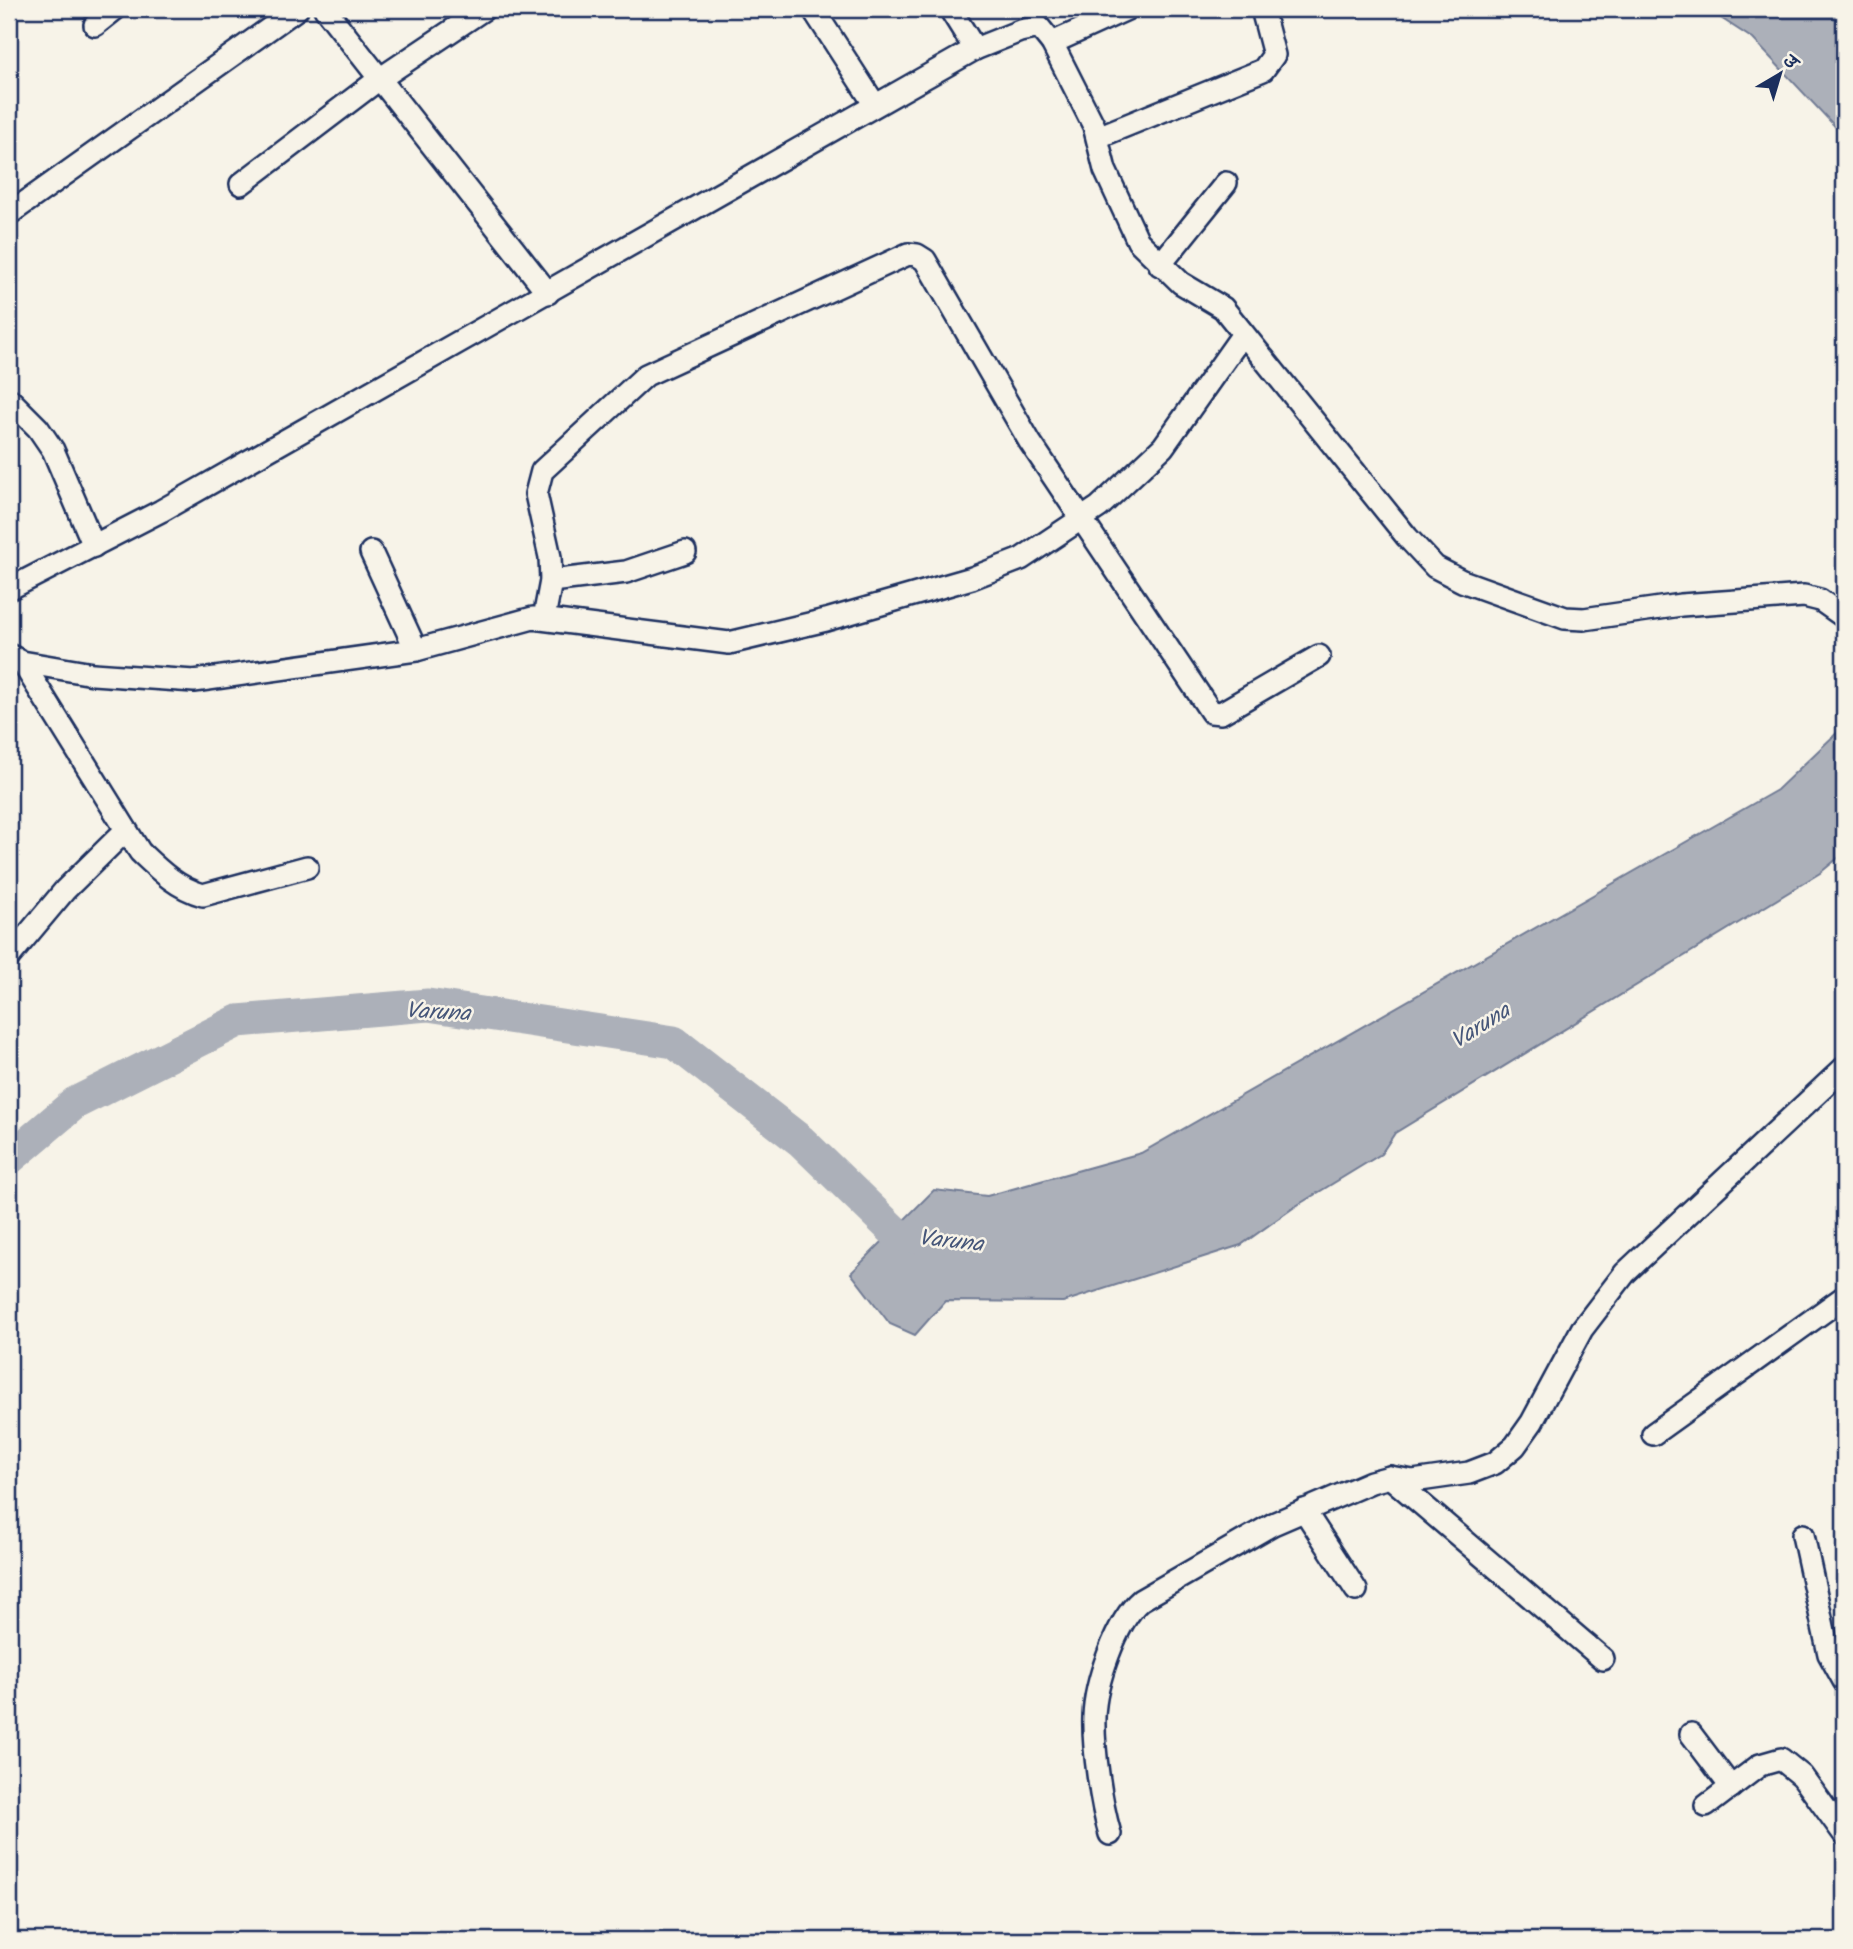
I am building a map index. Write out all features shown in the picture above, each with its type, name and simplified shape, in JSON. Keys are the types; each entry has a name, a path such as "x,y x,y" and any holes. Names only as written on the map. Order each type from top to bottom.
{"street":[{"path":"95,25 116,9"},
{"path":"9,214 297,9"},
{"path":"325,9 378,80 548,293"},
{"path":"241,184 378,80 484,9"},
{"path":"813,9 875,105"},
{"path":"950,9 975,49"},
{"path":"9,589 94,546 548,293 745,177 975,49 1020,31 1127,9"},
{"path":"1098,137 1263,70 1274,55 1262,9"},
{"path":"1040,26 1098,137 1105,170 1138,241 1181,283 1223,308 1407,537 1435,567 1462,581 1565,618 1584,620 1681,605 1804,596 1820,600 1844,617"},
{"path":"1160,265 1226,183"},
{"path":"544,618 551,582 550,557 536,494 537,481 542,471 646,375 908,254 918,255 925,260 1030,442 1211,712 1221,713 1319,656"},
{"path":"15,659 93,674 194,681 415,650 544,618 729,643 826,620 972,578 1021,559 1080,520 1124,487 1163,447 1243,334"},
{"path":"9,399 50,444 94,546"},
{"path":"370,552 415,650"},
{"path":"551,582 626,572 685,552"},
{"path":"15,659 140,852 163,874 188,891 203,895 307,867"},
{"path":"9,957 65,890 126,830"},
{"path":"1110,1834 1094,1717 1114,1645 1127,1612 1141,1600 1261,1531 1371,1482 1390,1477 1413,1481 1469,1473 1495,1463 1515,1446 1532,1422 1582,1329 1617,1282 1840,1081"},
{"path":"1653,1434 1844,1297"},
{"path":"1390,1477 1603,1659"},
{"path":"1304,1510 1356,1590"},
{"path":"1803,1535 1829,1654 1844,1681"},
{"path":"1691,1734 1731,1787"},
{"path":"1706,1806 1760,1765 1780,1759 1802,1776 1844,1834"}],"water":[{"path":"1707,9 1844,9 1844,136 1753,39"},
{"path":"1844,726 1844,853 1820,873 1395,1133 1381,1154 1296,1206 1241,1245 1063,1302 945,1301 915,1335 890,1324 851,1273 934,1190 987,1196 1141,1153 1777,790"}],"waterway":[{"name":"Varuna","path":"9,1159 75,1103 238,1021 428,1005 674,1042 801,1141 898,1235 936,1239"}]}
